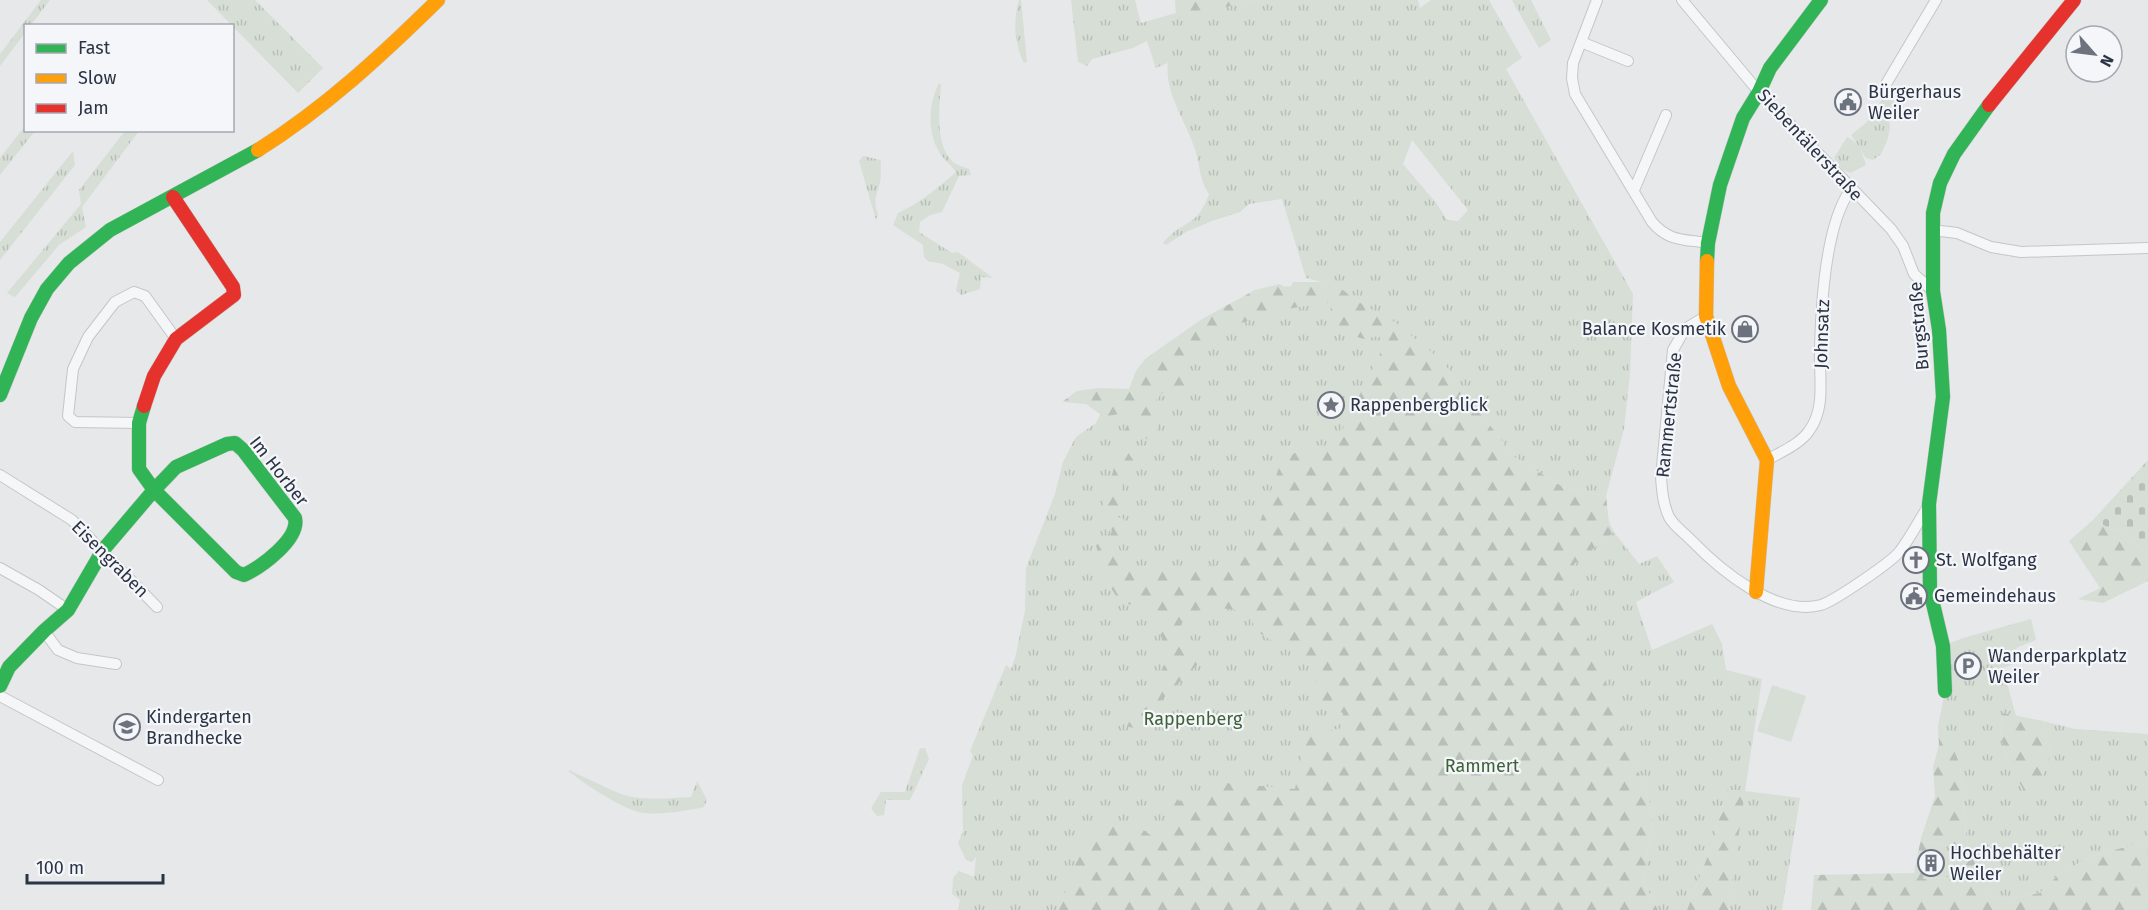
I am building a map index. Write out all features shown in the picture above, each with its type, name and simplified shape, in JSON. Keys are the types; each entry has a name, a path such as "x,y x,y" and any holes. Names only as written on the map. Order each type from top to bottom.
{"street":[{"path":"0,395 36,308 57,275 94,239 221,173 315,111 387,51 438,0"},
{"path":"1597,0 1573,63 1572,78 1575,94 1652,222 1661,233 1675,238 1708,243"},
{"name":"Siebentälerstraße","path":"1682,0 1759,92 1891,229 1904,246 1914,274 1933,291"},
{"path":"1756,592 1767,460 1729,386 1706,316 1705,282 1708,243 1720,185 1743,118 1770,68 1821,0"},
{"path":"1886,84 1936,0"},
{"name":"Burgstraße","path":"1945,691 1943,646 1930,591 1929,504 1943,397 1939,330 1933,291 1933,213 1940,183 1954,154 1982,115 2074,0"},
{"path":"1581,42 1628,61"},
{"path":"1634,190 1666,115"},
{"name":"Johnsatz","path":"1767,460 1808,433 1817,416 1821,399 1820,352 1823,286 1838,215 1843,200 1851,189"},
{"path":"154,490 139,469 139,423 154,376 177,339 234,295 233,287 173,197"},
{"path":"1932,230 1957,233 1991,247 2021,252 2148,248"},
{"path":"139,423 75,422 68,416 73,369 88,337 115,302 134,292 145,296 177,339"},
{"name":"Rammertstraße","path":"1706,316 1685,329 1672,350 1661,477 1663,498 1670,519 1705,554 1730,575 1756,592 1804,607 1821,605 1839,597 1899,553 1929,504"},
{"name":"Im Horber","path":"0,686 9,667 68,610 103,550 154,490 176,467 227,444 235,443 243,450 295,518 297,525 294,532 279,548 251,573 244,575 236,572 154,490"},
{"name":"Eisengraben","path":"0,475 72,520 158,607"},
{"path":"0,568 68,610"},
{"path":"44,631 58,650 77,658 116,664"},
{"path":"0,696 158,780"}],"green space":[{"path":"41,0 50,0 32,24 24,24 24,34 0,66 0,54"},
{"path":"207,0 255,0 323,68 298,93 234,28 234,24 230,24"},
{"path":"1019,0 1021,0 1027,62 1024,63 1015,32"},
{"name":"Rappenberg","path":"1071,0 1135,0 1141,23 1176,13 1176,17 1257,0 1418,0 1420,8 1431,0 1489,0 1522,58 1506,69 1633,294 1630,372 1624,429 1606,496 1563,487 1513,456 1442,361 1402,334 1379,689 1275,910 958,910 960,900 952,894 953,878 959,871 974,877 976,857 972,862 966,860 958,843 963,831 962,785 973,756 970,751 1006,665 1011,669 1015,658 1025,611 1026,568 1055,494 1063,462 1076,437 1096,423 1107,401 1122,411 1147,372 1281,287 1323,284 1337,286 1306,278 1282,199 1249,204 1240,212 1186,232 1166,245 1163,243 1194,219 1209,194 1201,177 1191,138 1172,96 1168,63 1156,68 1147,41 1133,48 1092,59 1087,66 1078,62","holes":["1412,140 1468,210 1458,221 1447,220 1437,204 1403,164"]},
{"path":"1175,0 1257,0 1176,18"},
{"path":"1512,0 1531,0 1551,40 1539,48"},
{"path":"939,83 941,85 939,125 943,145 952,161 969,169 971,175 959,176 942,212 930,215 920,222 919,232 952,253 958,252 993,278 981,277 980,289 961,295 956,290 960,273 943,264 928,261 924,257 923,245 893,225 898,213 914,205 956,172 940,153 932,134 931,107"},
{"path":"1885,95 1894,98 1895,108 1889,118 1890,128 1881,154 1873,160 1866,158 1861,150 1866,165 1850,173 1842,169 1834,158 1847,137 1860,148 1851,135 1867,122"},
{"path":"24,127 24,132 34,132 0,175 0,158"},
{"path":"124,132 138,132 82,207 86,227 59,245 15,297 7,293 81,204 79,190"},
{"path":"73,151 75,165 0,260 0,242"},
{"path":"863,156 881,160 876,220 859,161"},
{"name":"Rammert","path":"1293,282 1322,282 1338,286 1355,300 1395,322 1442,361 1513,456 1563,487 1606,496 1609,522 1614,532 1564,572 1654,814 1643,881 1658,910 1059,910 1088,826 1131,822 1155,838 1170,826 1171,800 1197,802 1214,782 1295,789 1305,736 1342,728 1343,713 1315,704 1318,667 1254,630 1252,612 1221,608 1182,619 1177,635 1194,647 1197,665 1133,728 1127,726 1126,720 1162,672 1169,652 1144,605 1121,604 1103,575 1096,545 1108,540 1112,531 1101,517 1106,481 1112,475 1126,421 1130,432 1127,451 1136,464 1124,465 1118,517 1125,520 1118,544 1124,568 1219,565 1250,551 1283,456 1335,444 1386,342 1378,336 1364,339 1330,329 1331,302 1280,310 1226,328 1178,361 1194,380 1186,396 1171,383 1149,408 1163,441 1157,444 1137,434 1128,412 1104,417 1086,404 1062,402 1077,391 1099,388 1129,389 1136,371 1145,359 1202,319 1255,290 1280,284 1289,290"},
{"path":"2148,460 2148,556 2120,529 2116,531 2093,520"},
{"path":"2093,520 2116,531 2120,529 2148,556 2148,581 2103,603 2078,599 2100,588 2069,541"},
{"path":"1614,532 1639,564 1657,556 1674,582 1636,602 1652,650 1712,624 1722,644 1726,670 1762,679 1745,791 1800,798 1782,910 1728,910 1744,791 1727,790 1712,845 1687,910 1658,910 1643,881 1654,814 1563,572"},
{"path":"2031,619 2036,640 2016,648 2021,661 2003,668 2016,716 2003,713 2000,734 2010,768 2043,775 2051,755 2043,721 2075,729 2148,734 2148,841 2092,856 2059,874 2040,893 2008,899 1991,897 1967,844 1960,765 1938,726 1945,691 1943,646"},
{"path":"1772,685 1806,696 1791,742 1757,731"},
{"path":"2003,713 2043,721 2051,755 2043,775 2048,789 2037,796 2027,795 2010,768 2000,734"},
{"path":"1943,723 1960,765 1967,844 1991,897 2008,899 2040,893 2059,874 2092,856 2148,841 2148,910 1811,910 1814,875 1914,873 1921,838 1935,796 1933,767 1939,745 1938,726","holes":["1931,842 1951,847 1950,877 1923,879"]},
{"path":"920,748 925,748 929,759 910,800 886,800 884,815 877,816 871,808 881,792 905,792"},
{"path":"568,770 616,792 643,798 691,797 697,781 707,800 704,807 689,810 662,813 638,812 601,794"},
{"path":"1727,790 1745,791 1728,910 1687,910 1712,845"},
{"path":"1930,842 1951,847 1950,877 1922,879"}],"traffic: fast":[{"path":"1707,261 1708,243 1720,185 1743,118 1770,68 1821,0"},
{"path":"1945,691 1943,646 1930,591 1929,504 1943,397 1939,330 1933,291 1933,213 1940,183 1954,154 1989,105"},
{"path":"0,395 31,318 47,289 69,263 110,230 258,150"},
{"path":"0,686 9,667 68,610 103,550 154,490 176,467 227,444 235,443 243,450 295,518 292,535 260,566 244,575 236,572 154,490 139,469 139,423 144,406"}],"traffic: slow":[{"path":"258,150 330,99 396,41 438,0"},
{"path":"1707,261 1706,316 1729,386 1767,460 1756,592"}],"traffic: jam":[{"path":"1989,105 2074,0"},
{"path":"144,406 154,376 176,339 234,295 233,287 173,197"}],"place":[{"name":"Bürgerhaus Weiler","path":"1848,102"},
{"name":"Balance Kosmetik","path":"1745,329"},
{"name":"Rappenbergblick","path":"1331,405"},
{"name":"St. Wolfgang","path":"1916,560"},
{"name":"Gemeindehaus","path":"1914,596"},
{"name":"Wanderparkplatz Weiler","path":"1968,666"},
{"name":"Kindergarten Brandhecke","path":"127,727"},
{"name":"Hochbehälter Weiler","path":"1931,863"}]}
